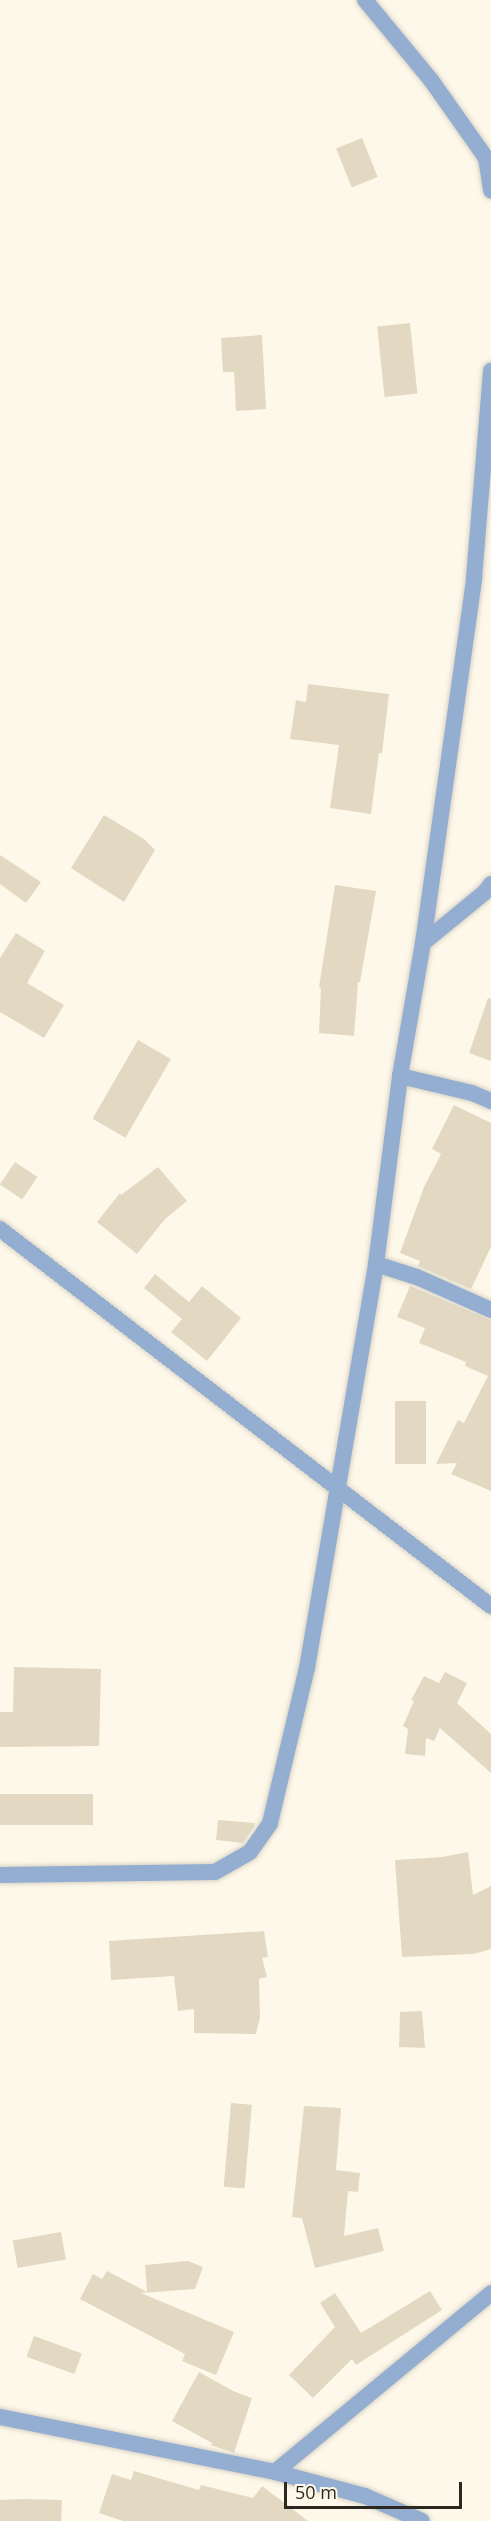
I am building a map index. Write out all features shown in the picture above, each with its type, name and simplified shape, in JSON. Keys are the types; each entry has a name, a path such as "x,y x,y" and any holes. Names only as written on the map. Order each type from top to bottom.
{"street":[{"path":"365,0 431,80 489,160 491,192"},
{"path":"0,1875 215,1872 250,1852 270,1823 307,1668 376,1264 400,1076 423,943 474,578 491,371"},
{"path":"423,943 485,892 491,884"},
{"path":"400,1076 472,1092 491,1101"},
{"path":"0,1229 491,1606"},
{"path":"376,1264 417,1277 491,1310"},
{"path":"275,2472 491,2293"},
{"path":"0,2417 275,2472 365,2496 422,2521"}],"building":[{"path":"362,138 378,177 352,187 336,148"},
{"path":"410,323 417,394 385,397 377,326"},
{"path":"262,335 266,409 236,411 234,372 223,372 221,338"},
{"path":"308,684 389,694 382,753 379,753 371,814 330,808 339,745 290,739 296,700 306,702"},
{"path":"104,815 144,839 155,850 124,902 71,868"},
{"path":"0,855 41,882 26,903 0,884"},
{"path":"335,885 376,891 360,982 358,982 354,1036 319,1033 321,988 319,987"},
{"path":"16,933 45,951 27,983 64,1005 44,1038 0,1012 0,958"},
{"path":"488,998 491,999 491,1061 469,1053"},
{"path":"138,1040 171,1059 125,1138 92,1119"},
{"path":"454,1105 491,1123 491,1247 471,1289 418,1266 420,1261 400,1253 424,1187 441,1154 432,1149"},
{"path":"15,1162 37,1177 22,1199 0,1184"},
{"path":"158,1167 187,1201 165,1219 137,1254 97,1222 120,1193 121,1195"},
{"path":"155,1274 189,1302 202,1286 241,1318 207,1361 171,1332 182,1319 144,1288"},
{"path":"410,1286 491,1320 491,1491 451,1474 457,1463 436,1464 458,1420 464,1423 488,1376 465,1366 466,1362 419,1343 425,1328 397,1317"},
{"path":"395,1401 426,1401 426,1464 395,1464"},
{"path":"14,1667 101,1669 99,1746 0,1747 0,1712 13,1712"},
{"path":"445,1672 467,1683 457,1703 491,1734 491,1773 440,1728 434,1741 426,1738 425,1756 405,1754 408,1729 403,1726 414,1701 411,1700 424,1676 439,1683"},
{"path":"0,1794 93,1794 93,1825 0,1825"},
{"path":"218,1820 255,1823 243,1843 216,1840"},
{"path":"468,1852 473,1895 491,1886 491,1949 473,1954 402,1957 395,1860 442,1857"},
{"path":"264,1931 268,1957 262,1958 267,1977 259,1979 260,2017 256,2034 194,2033 194,2009 178,2011 174,1976 111,1980 109,1941"},
{"path":"422,2011 425,2048 399,2047 400,2012"},
{"path":"231,2103 252,2105 245,2189 224,2187"},
{"path":"304,2106 341,2108 336,2170 360,2173 358,2192 348,2191 344,2236 378,2228 384,2251 315,2268 302,2218 292,2217"},
{"path":"61,2232 66,2260 18,2268 13,2241"},
{"path":"188,2261 203,2267 195,2289 141,2293 234,2332 216,2375 182,2361 185,2354 80,2299 93,2274 102,2279 107,2271 147,2292 145,2265"},
{"path":"430,2291 442,2310 356,2365 352,2359 313,2398 289,2375 335,2327 320,2303 335,2293 361,2333"},
{"path":"34,2336 82,2353 74,2374 26,2357"},
{"path":"199,2372 233,2391 252,2398 234,2453 211,2445 212,2443 172,2421"},
{"path":"134,2471 199,2490 201,2485 253,2498 262,2486 308,2521 123,2521 99,2513 112,2474 131,2480"},
{"path":"0,2500 62,2500 61,2521 0,2521"}]}
